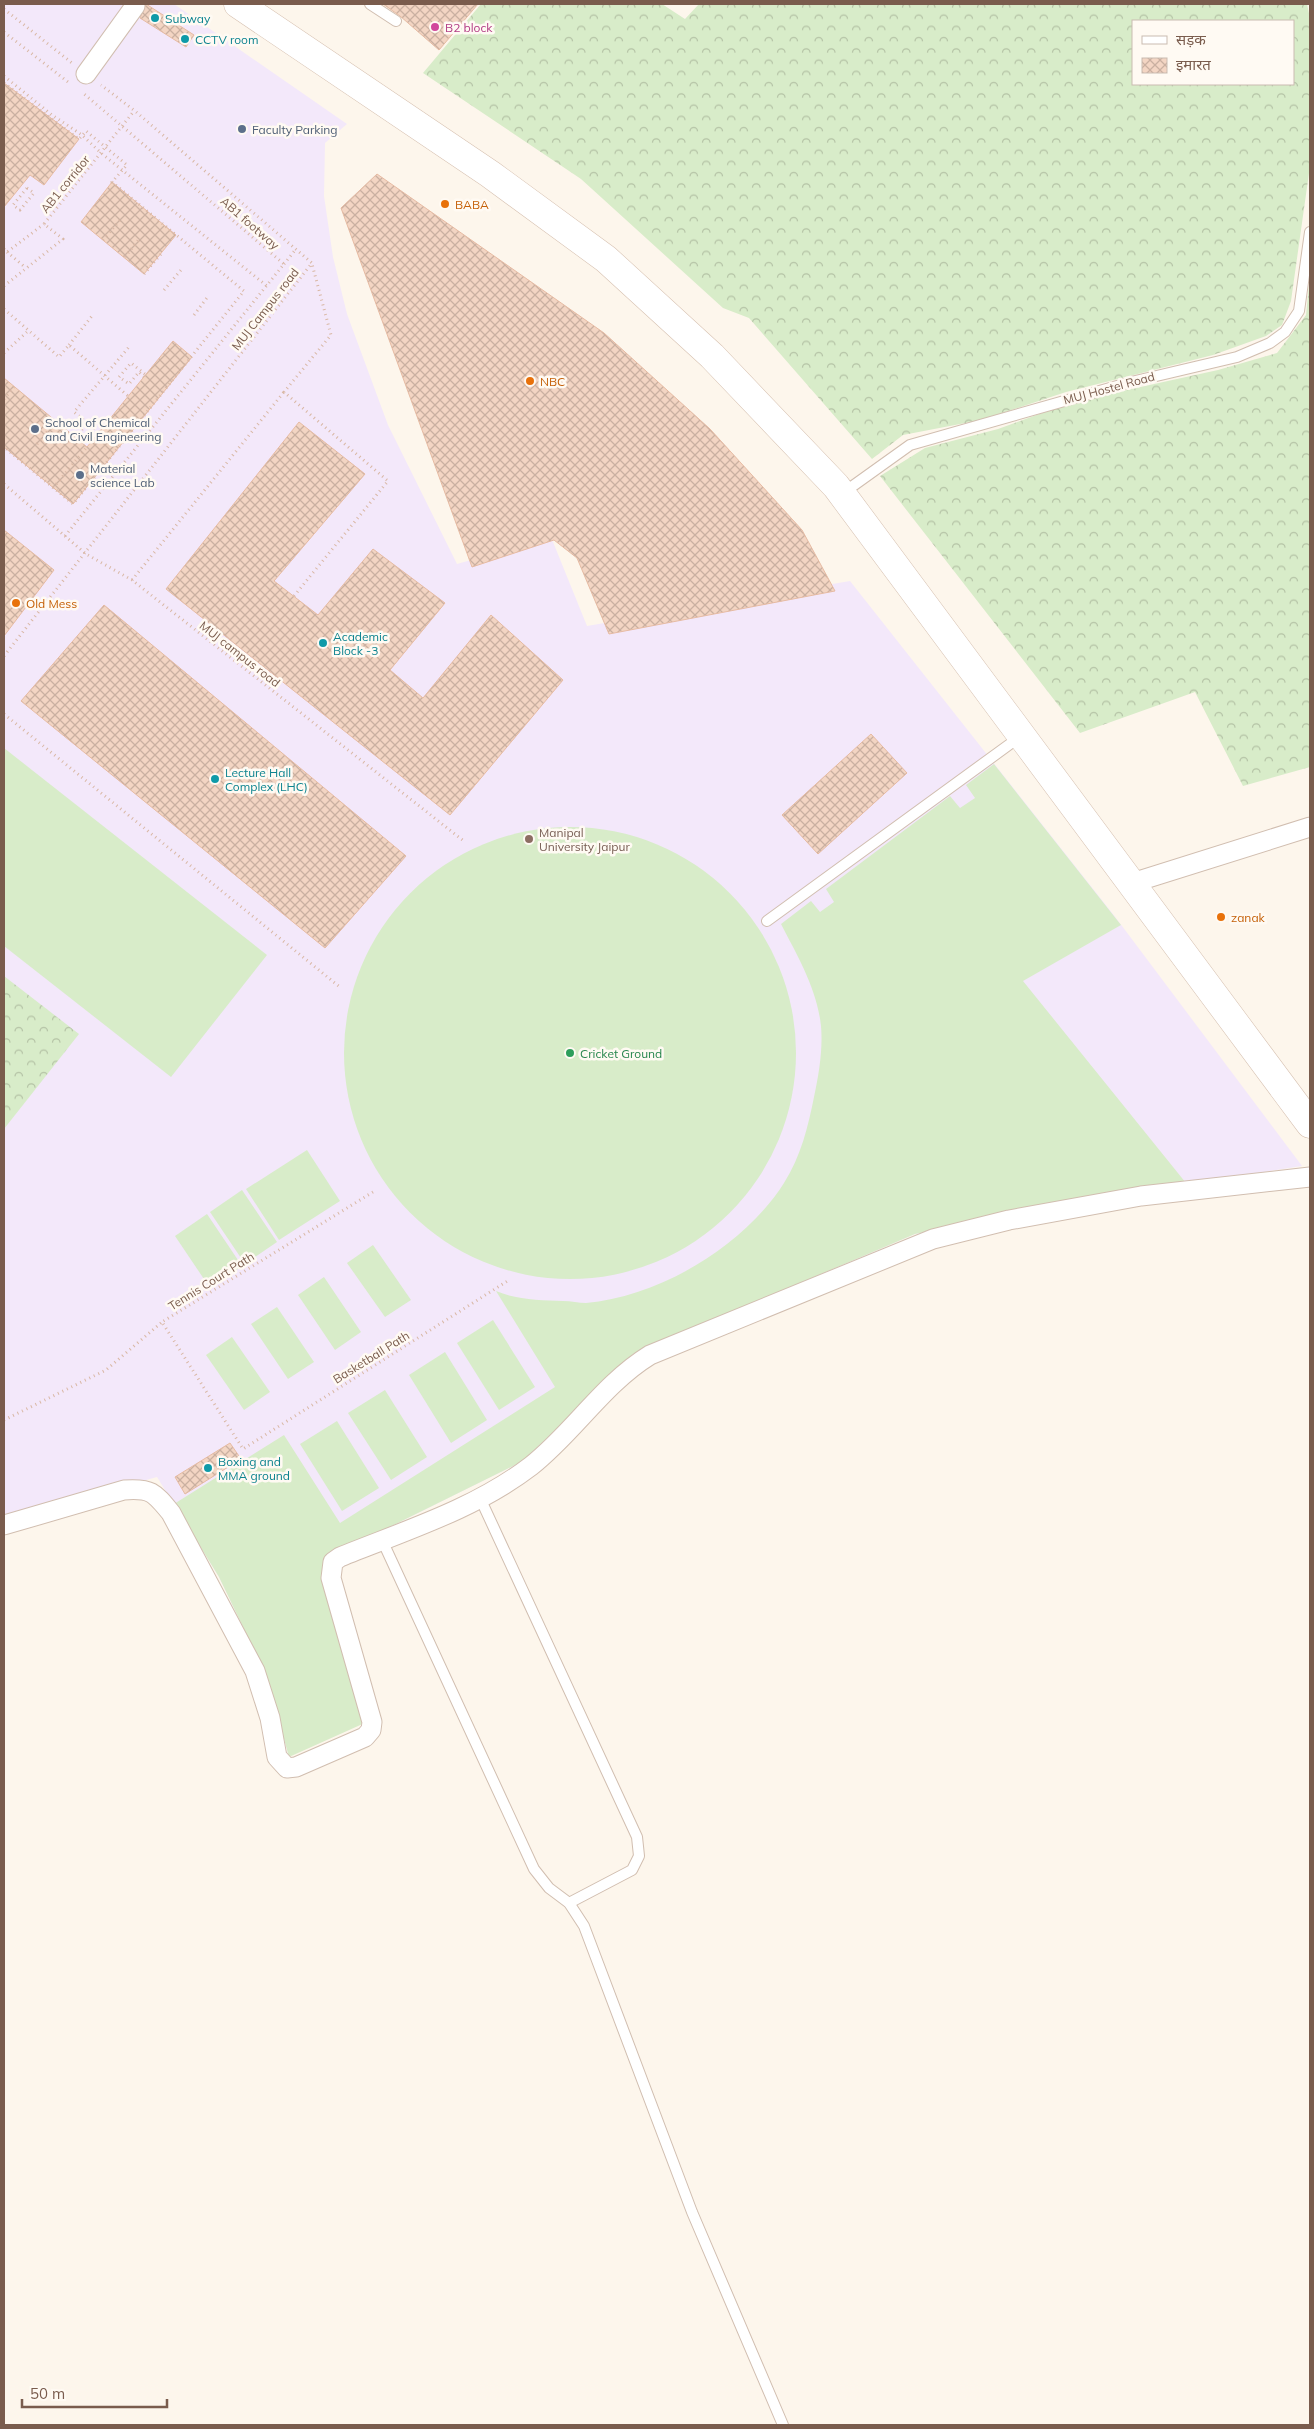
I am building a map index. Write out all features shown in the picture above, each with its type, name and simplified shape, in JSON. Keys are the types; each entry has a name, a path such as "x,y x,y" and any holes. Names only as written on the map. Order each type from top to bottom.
{"street":[{"path":"238,4 490,174 606,260 712,356 781,425 842,494 1310,1124"},
{"path":"80,80 135,6"},
{"path":"1132,883 1310,827"},
{"path":"4,1525 124,1490 144,1489 158,1497 171,1512 255,1671 270,1718 277,1757 287,1768 296,1767 365,1737 371,1730 372,1722 330,1570 333,1562 340,1557 480,1498 530,1466 556,1444 630,1367 650,1356 933,1239 1009,1220 1140,1196 1310,1177"}],"lane":[{"path":"370,4 396,21"},
{"name":"MUJ Hostel Road","path":"842,494 910,444 1131,382 1237,357 1270,343 1285,332 1299,311 1310,232"},
{"path":"767,921 1022,736"},
{"path":"480,1498 637,1837 639,1856 632,1870 569,1903"},
{"path":"382,1540 530,1862 549,1888 569,1903 584,1926 692,2212 783,2425"}],"path":[{"name":"MUJ Campus road","path":"4,9 80,80 135,111 312,263 86,554 4,656"},
{"path":"4,32 80,80"},
{"path":"4,76 52,115 82,136 266,286"},
{"path":"4,83 60,127 79,139 86,131 127,165 112,182 244,291 73,504 4,447"},
{"name":"AB1 footway","path":"65,536 284,264 82,92"},
{"name":"AB1 corridor","path":"4,286 63,240 44,224 135,111"},
{"path":"27,188 34,193 20,210 13,205 27,188"},
{"path":"103,240 120,220"},
{"path":"26,268 5,250 44,224"},
{"path":"124,257 140,238"},
{"path":"284,264 296,249"},
{"path":"144,274 161,254"},
{"path":"132,580 331,335 312,263"},
{"path":"164,290 181,270"},
{"path":"194,315 209,296"},
{"path":"4,309 59,357 92,316"},
{"path":"4,353 28,331"},
{"path":"69,345 128,396"},
{"path":"99,432 74,412 129,347"},
{"path":"131,363 145,376 139,372 129,384 119,376 131,363"},
{"path":"4,400 14,386"},
{"path":"284,392 388,481 294,596"},
{"path":"37,444 56,421"},
{"path":"75,437 87,424"},
{"path":"53,488 87,447"},
{"name":"MUJ campus road","path":"4,484 86,554 132,580 464,842"},
{"path":"4,714 341,988"},
{"name":"Tennis Court Path","path":"243,1449 162,1322 373,1192"},
{"name":"Basketball Path","path":"243,1449 509,1280"},
{"path":"4,1420 106,1370 162,1322"}],"shaded area":[{"name":"Manipal University Jaipur","path":"4,4 174,4 347,124 325,143 324,196 333,257 347,314 388,425 457,564 551,537 587,626 850,581 1113,914 1302,1166 1054,1205 915,1234 633,1354 523,1461 325,1559 289,1757 267,1677 219,1577 157,1477 4,1519"}],"green space":[{"path":"481,4 662,4 685,19 699,4 1307,4 1310,18 1310,166 1291,301 1282,325 1266,336 1213,355 1066,392 981,420 903,435 872,459 749,318 723,308 581,179 423,73"},
{"path":"1310,275 1310,767 1243,786 1195,692 1080,733 880,476 925,448 998,429 1072,402 1218,370 1277,353 1306,315"},
{"path":"4,748 267,955 171,1077 4,946"},
{"path":"994,764 1121,925 1023,981 1186,1183 1054,1205 915,1234 633,1354 523,1461 325,1559 367,1722 289,1757 267,1677 219,1577 174,1504 284,1435 340,1523 555,1387 496,1291 521,1298 583,1303 614,1298 643,1290 671,1279 724,1247 747,1227 767,1206 784,1183 795,1162 809,1119 820,1062 821,1026 819,1012 806,974 781,924 811,901 820,912 834,902 826,889 950,796 960,808 975,798 966,785"},
{"name":"Cricket Ground","path":"570,827 614,831 636,836 657,844 677,853 696,865 730,893 758,927 770,946 779,966 787,987 792,1009 796,1053 792,1097 787,1119 779,1140 770,1160 758,1179 730,1213 696,1241 677,1253 657,1262 636,1270 614,1275 570,1279 526,1275 504,1270 483,1262 463,1253 444,1241 410,1213 382,1179 370,1160 361,1140 353,1119 348,1097 344,1053 348,1009 353,987 361,966 370,946 382,927 410,893 444,865 463,853 483,844 504,836 526,831"},
{"path":"4,976 79,1034 4,1129"},
{"path":"307,1150 340,1201 279,1240 246,1189"},
{"path":"242,1190 277,1242 245,1264 210,1212"},
{"path":"207,1214 242,1266 210,1288 175,1236"},
{"path":"373,1245 411,1300 385,1317 347,1263"},
{"path":"324,1277 361,1332 335,1350 298,1295"},
{"path":"277,1307 314,1362 288,1379 251,1324"},
{"path":"493,1320 535,1387 499,1410 457,1343"},
{"path":"232,1337 270,1392 244,1410 206,1355"},
{"path":"445,1352 487,1420 451,1443 409,1375"},
{"path":"385,1390 427,1457 391,1480 348,1413"},
{"path":"337,1421 379,1488 342,1511 300,1444"}],"building":[{"name":"Subway","path":"146,4 194,35 186,47 140,18"},
{"name":"B2 block","path":"383,4 478,4 439,50 400,16"},
{"path":"4,83 79,139 44,185 30,175 4,207"},
{"name":"NBC","path":"377,174 604,333 710,429 802,530 835,591 609,634 577,558 554,540 472,567 341,208"},
{"path":"112,182 176,235 144,274 81,222"},
{"path":"173,341 192,357 73,504 4,447 4,378 87,447"},
{"name":"Academic Block -3","path":"299,422 365,474 274,581 318,615 373,549 445,603 390,670 423,698 491,615 563,680 450,815 166,589"},
{"name":"Old Mess","path":"4,530 54,570 4,636"},
{"name":"Lecture Hall Complex (LHC)","path":"104,605 406,856 325,948 21,701"},
{"path":"871,734 907,773 818,854 782,815"},
{"name":"Boxing and MMA ground","path":"230,1443 241,1459 185,1494 175,1477"}],"place":[{"name":"Subway","path":"155,18"},
{"name":"B2 block","path":"435,27"},
{"name":"CCTV room","path":"185,39"},
{"name":"Faculty Parking","path":"242,129"},
{"name":"BABA","path":"445,204"},
{"name":"NBC","path":"530,381"},
{"name":"School of Chemical and Civil Engineering","path":"35,429"},
{"name":"Material science Lab","path":"80,475"},
{"name":"Old Mess","path":"16,603"},
{"name":"Academic Block -3","path":"323,643"},
{"name":"Lecture Hall Complex (LHC)","path":"215,779"},
{"name":"Manipal University Jaipur","path":"529,839"},
{"name":"zanak","path":"1221,917"},
{"name":"Cricket Ground","path":"570,1053"},
{"name":"Boxing and MMA ground","path":"208,1468"}]}
